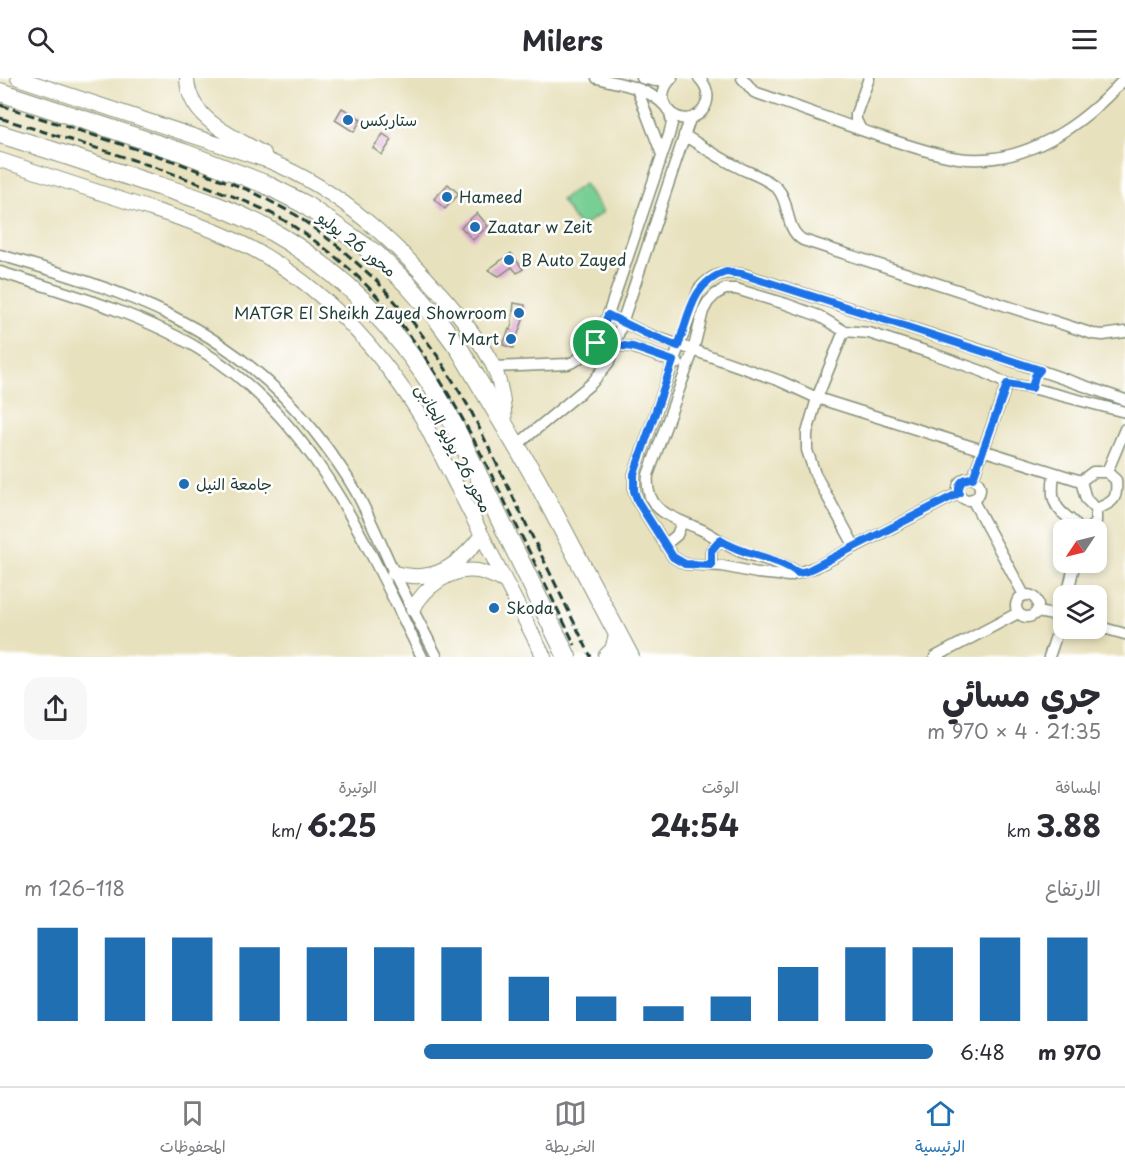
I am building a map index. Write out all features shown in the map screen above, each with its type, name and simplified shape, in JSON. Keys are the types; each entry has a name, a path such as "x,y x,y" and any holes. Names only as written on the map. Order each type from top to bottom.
{"highway":[{"name":"محور 26 يوليو","path":"0,92 224,166 266,184 322,216 377,255 421,300 460,350 517,445 630,657"},
{"path":"0,134 184,194 243,216 297,247 347,285 392,330 429,380 568,654"},
{"path":"607,657 614,650 618,635"}],"main road":[{"path":"18,78 289,170"},
{"path":"187,78 190,94 202,115 211,123 332,196 389,240 419,269 458,314 494,367 502,398 505,424"},
{"name":"محور 26 يوليو الجانبى","path":"0,160 209,228 267,257 320,294 366,340 405,391 422,418 544,657"},
{"path":"394,573 420,577 445,569 463,558 482,535"},
{"path":"413,609 427,590 442,579 456,573 480,572 504,581"}],"street":[{"path":"597,78 652,95 679,118 690,118 700,114 706,106 710,78"},
{"path":"642,78 657,81 671,78"},
{"path":"494,367 568,364 581,358 596,343 608,315 671,129 663,100 664,88 671,78"},
{"path":"699,78 707,90"},
{"path":"742,78 754,92 927,152 960,158 994,158 1027,150 1058,136 1083,120 1125,78"},
{"path":"861,130 856,114 869,78"},
{"path":"637,89 662,155"},
{"path":"842,123 856,114"},
{"path":"517,445 598,376 609,362 690,118"},
{"path":"684,135 735,166 773,184 780,191 792,230 803,240 1093,334 1125,332"},
{"path":"0,255 84,279 170,314 207,334 241,357 277,388 333,455 355,491 437,657"},
{"path":"0,272 101,304 199,348 266,400 296,432 343,502 422,657"},
{"path":"959,493 816,567 789,576 678,562 664,545 638,502 634,491 634,474 699,289 715,275 726,272 742,274 989,353 1125,400"},
{"path":"78,297 84,279"},
{"path":"101,304 108,288"},
{"path":"798,573 784,564 737,550 706,532 664,513 649,496 648,475 693,351 703,311 716,294 725,289 736,289 819,316 844,331 869,333 984,372 1007,384 1032,388 1125,412"},
{"path":"819,316 825,311 824,300"},
{"path":"608,315 645,333 780,381 817,398 1081,481"},
{"path":"869,333 868,325 875,317"},
{"path":"844,331 817,398 807,433 807,450 815,474 855,547"},
{"path":"596,343 633,347 687,367"},
{"path":"984,372 990,363 989,353"},
{"path":"1032,388 1035,376 1040,370"},
{"path":"973,478 1007,384"},
{"path":"1107,472 1125,429"},
{"path":"1081,481 1093,472 1107,472 1116,480 1121,494 1096,509"},
{"path":"1054,473 1051,493 1054,505 1070,519"},
{"path":"973,478 980,489 978,496 967,500 959,493 958,486 961,481 973,478"},
{"path":"1081,481 1086,499 1096,509 1096,519"},
{"path":"972,500 1024,595 1034,597 1038,602 1037,612"},
{"path":"664,545 677,535 682,522"},
{"path":"711,565 711,551 720,540"},
{"path":"1018,614 1016,603 1024,595"},
{"path":"934,657 1018,614 1028,618 1037,612 1053,614"},
{"path":"1107,629 1125,634"},
{"path":"1049,657 1055,639"}],"green space":[{"path":"584,184 603,212 580,228 561,200"}],"building":[{"name":"ستاربكس","path":"342,108 361,119 354,132 335,120"},
{"path":"383,134 392,140 382,155 373,148"},
{"name":"Hameed","path":"448,184 459,194 445,209 434,199"},
{"name":"Zaatar w Zeit","path":"477,213 488,226 473,240 461,227"},
{"name":"B Auto Zayed","path":"511,253 523,269 517,273 512,267 499,276 488,270"},
{"path":"514,303 525,305 523,320 513,348 503,345 509,329 511,330"}],"railway":[{"path":"0,105 176,162 251,191 296,215 339,247 377,281 412,321 439,358 470,409 591,657"},
{"path":"0,118 149,165 259,207 293,226 331,253 363,282 392,313 441,382 483,458 575,645"}],"place":[{"name":"ستاربكس","path":"348,120"},
{"name":"Hameed","path":"447,197"},
{"name":"Zaatar w Zeit","path":"475,227"},
{"name":"B Auto Zayed","path":"509,260"},
{"name":"MATGR El Sheikh Zayed Showroom","path":"519,313"},
{"name":"7 Mart","path":"511,339"},
{"name":"جامعة النيل","path":"184,484"},
{"name":"Skoda","path":"494,608"}],"route":[{"path":"726,272 742,274 1040,370 1035,376 1032,388 1007,384 973,478 961,481 958,486 959,493 816,567 798,573 784,564 737,550 720,540 711,551 709,558 711,565 685,564 673,557 642,511 634,491 634,474 673,361 633,347 596,343 608,315 678,346 699,289 715,275 726,272"}]}
